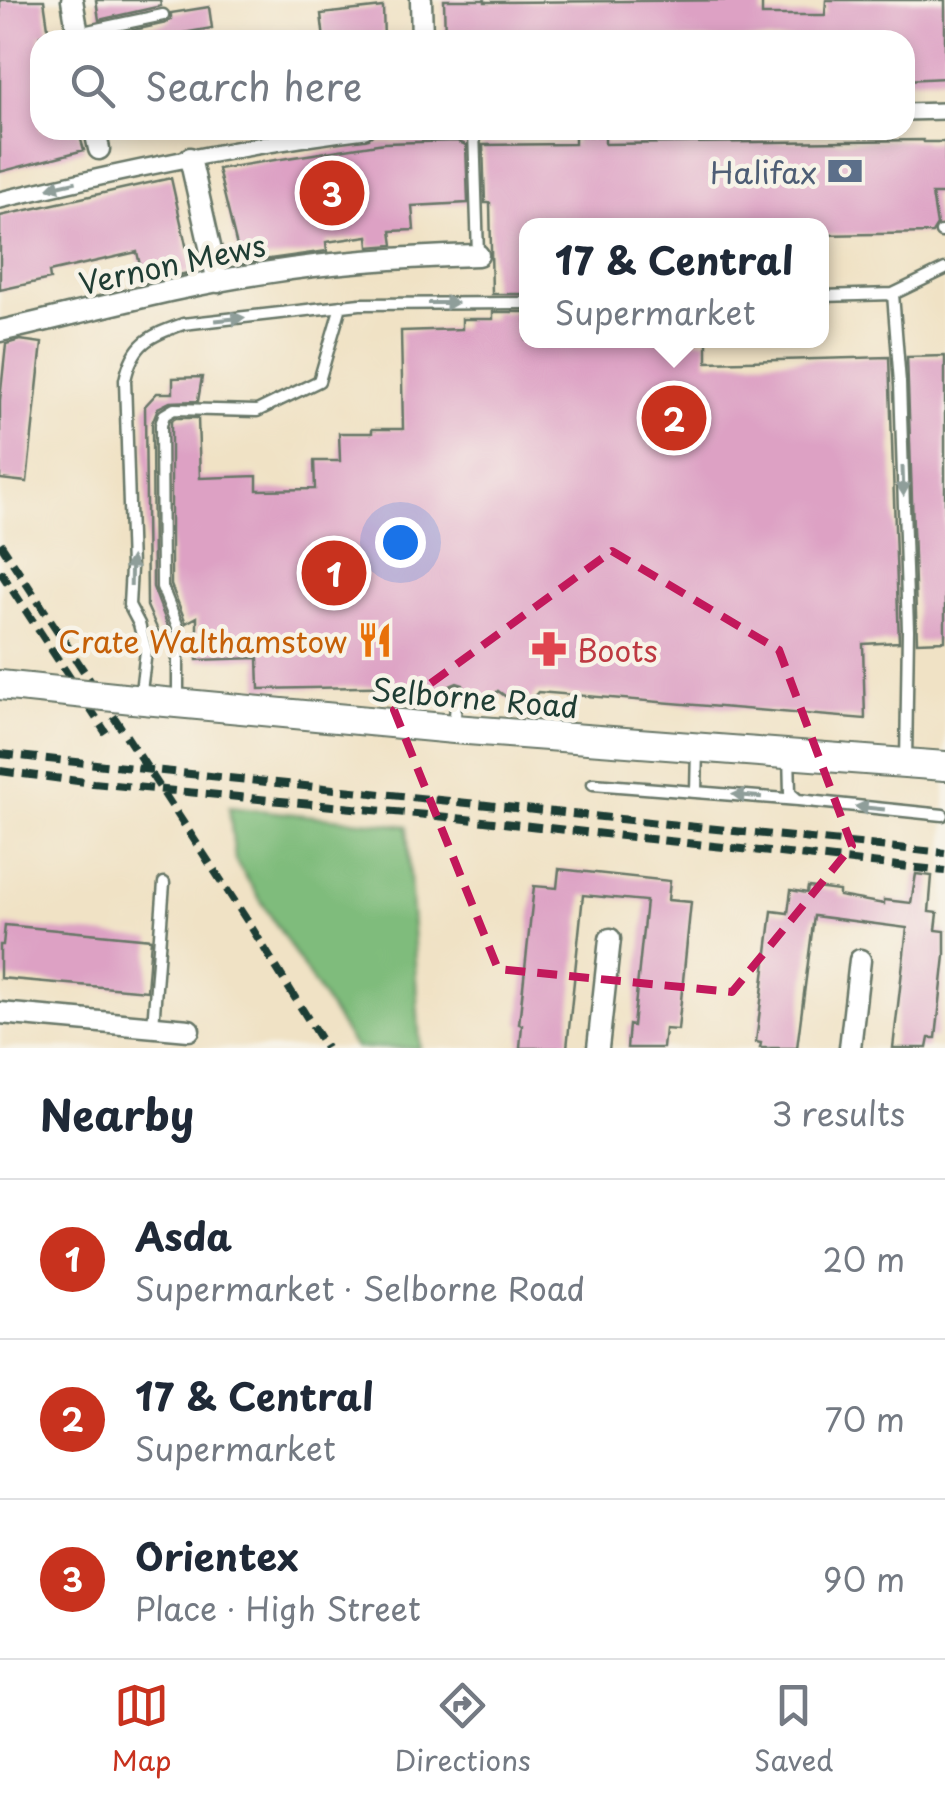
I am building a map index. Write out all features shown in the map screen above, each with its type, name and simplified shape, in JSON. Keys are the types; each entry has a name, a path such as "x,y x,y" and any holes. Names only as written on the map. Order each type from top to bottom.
{"street":[{"path":"72,0 77,30"},
{"path":"421,0 422,30"},
{"path":"915,112 945,111"},
{"path":"97,140 104,175"},
{"path":"0,200 104,175 287,140"},
{"path":"190,158 218,282"},
{"name":"Vernon Mews","path":"0,331 270,272 402,258 478,255"},
{"name":"Selborne Road","path":"0,684 454,729 945,766"},
{"path":"598,1048 610,939"},
{"path":"850,1048 860,960"},
{"path":"0,1013 189,1030"}],"lane":[{"path":"104,30 164,16"},
{"path":"474,140 478,255"},
{"path":"829,296 893,294 945,269"},
{"path":"893,294 909,670 906,764"},
{"path":"136,699 146,652 129,605 125,380 130,360 142,344 183,324 341,306 519,303"},
{"path":"178,704 178,626 162,587 164,414 174,408 257,411 319,381 341,306"},
{"path":"454,729 457,692"},
{"path":"696,792 697,748"},
{"path":"789,754 790,793 798,800"},
{"path":"594,784 943,816"},
{"path":"153,1027 164,884"}],"highlighted area":[{"path":"612,551 779,650 852,846 732,992 498,969 394,710"}],"green space":[{"path":"229,807 407,826 420,1048 355,1048 235,860"}],"building":[{"path":"0,0 44,0 48,30 30,30 30,140 81,140 84,150 0,172"},
{"path":"96,0 160,0 161,6 99,20"},
{"path":"444,0 762,0 762,15 825,15 826,0 945,0 945,78 915,80 915,30 445,30"},
{"path":"209,7 212,28 134,30 166,23 171,13"},
{"path":"383,7 384,30 323,30 321,14"},
{"path":"575,140 605,140 605,144 945,142 945,194 932,194 937,225 932,233 829,235 829,218 519,218 519,294 492,294 490,203 485,203 483,145 575,144"},
{"path":"457,141 466,145 468,203 412,206 414,230 391,231 393,245 369,247 368,236 326,242 327,251 241,263 218,169 384,143"},
{"path":"171,178 192,272 144,283 137,252 49,272 50,279 0,290 0,216"},
{"path":"493,312 519,312 519,348 707,348 707,362 889,357 899,642 863,644 865,719 538,692 527,704 516,704 498,691 486,703 476,703 457,683 448,692 412,686 259,689 258,658 197,660 197,617 186,623 171,585 171,421 198,418 200,478 257,476 257,490 315,489 314,461 340,461 339,433 403,429 401,331 462,329 462,319 493,319"},
{"path":"20,340 42,343 27,482 0,479 0,400 6,344"},
{"path":"945,356 945,641 917,642 907,357"},
{"path":"202,377 198,401 170,402 158,408 152,423 153,587 169,629 160,635 147,606 145,406 157,393 173,393 173,378"},
{"path":"559,869 670,881 668,900 691,902 678,1030 665,1029 663,1048 627,1048 629,1025 633,1026 646,901 583,895 567,1048 520,1048 519,1024 534,886 557,888"},
{"path":"916,874 932,876 929,912 938,913 936,930 945,931 936,1038 929,1038 927,1048 893,1048 907,928 814,916 797,1048 760,1048 761,1043 756,1042 772,911 788,913 791,890 807,893 808,887 884,904 884,900 911,903"},
{"path":"5,925 151,939 147,991 0,978 0,945"}],"railway":[{"path":"0,543 326,1048"},
{"path":"0,571 106,733"},
{"path":"0,754 945,853"},
{"path":"0,771 945,871"}],"place":[{"name":"Halifax","path":"845,171"},
{"name":"Orientex","path":"332,193"},
{"name":"17 & Central","path":"674,418"},
{"name":"Asda","path":"334,573"},
{"name":"Crate Walthamstow","path":"375,640"},
{"name":"Boots","path":"549,649"}]}
